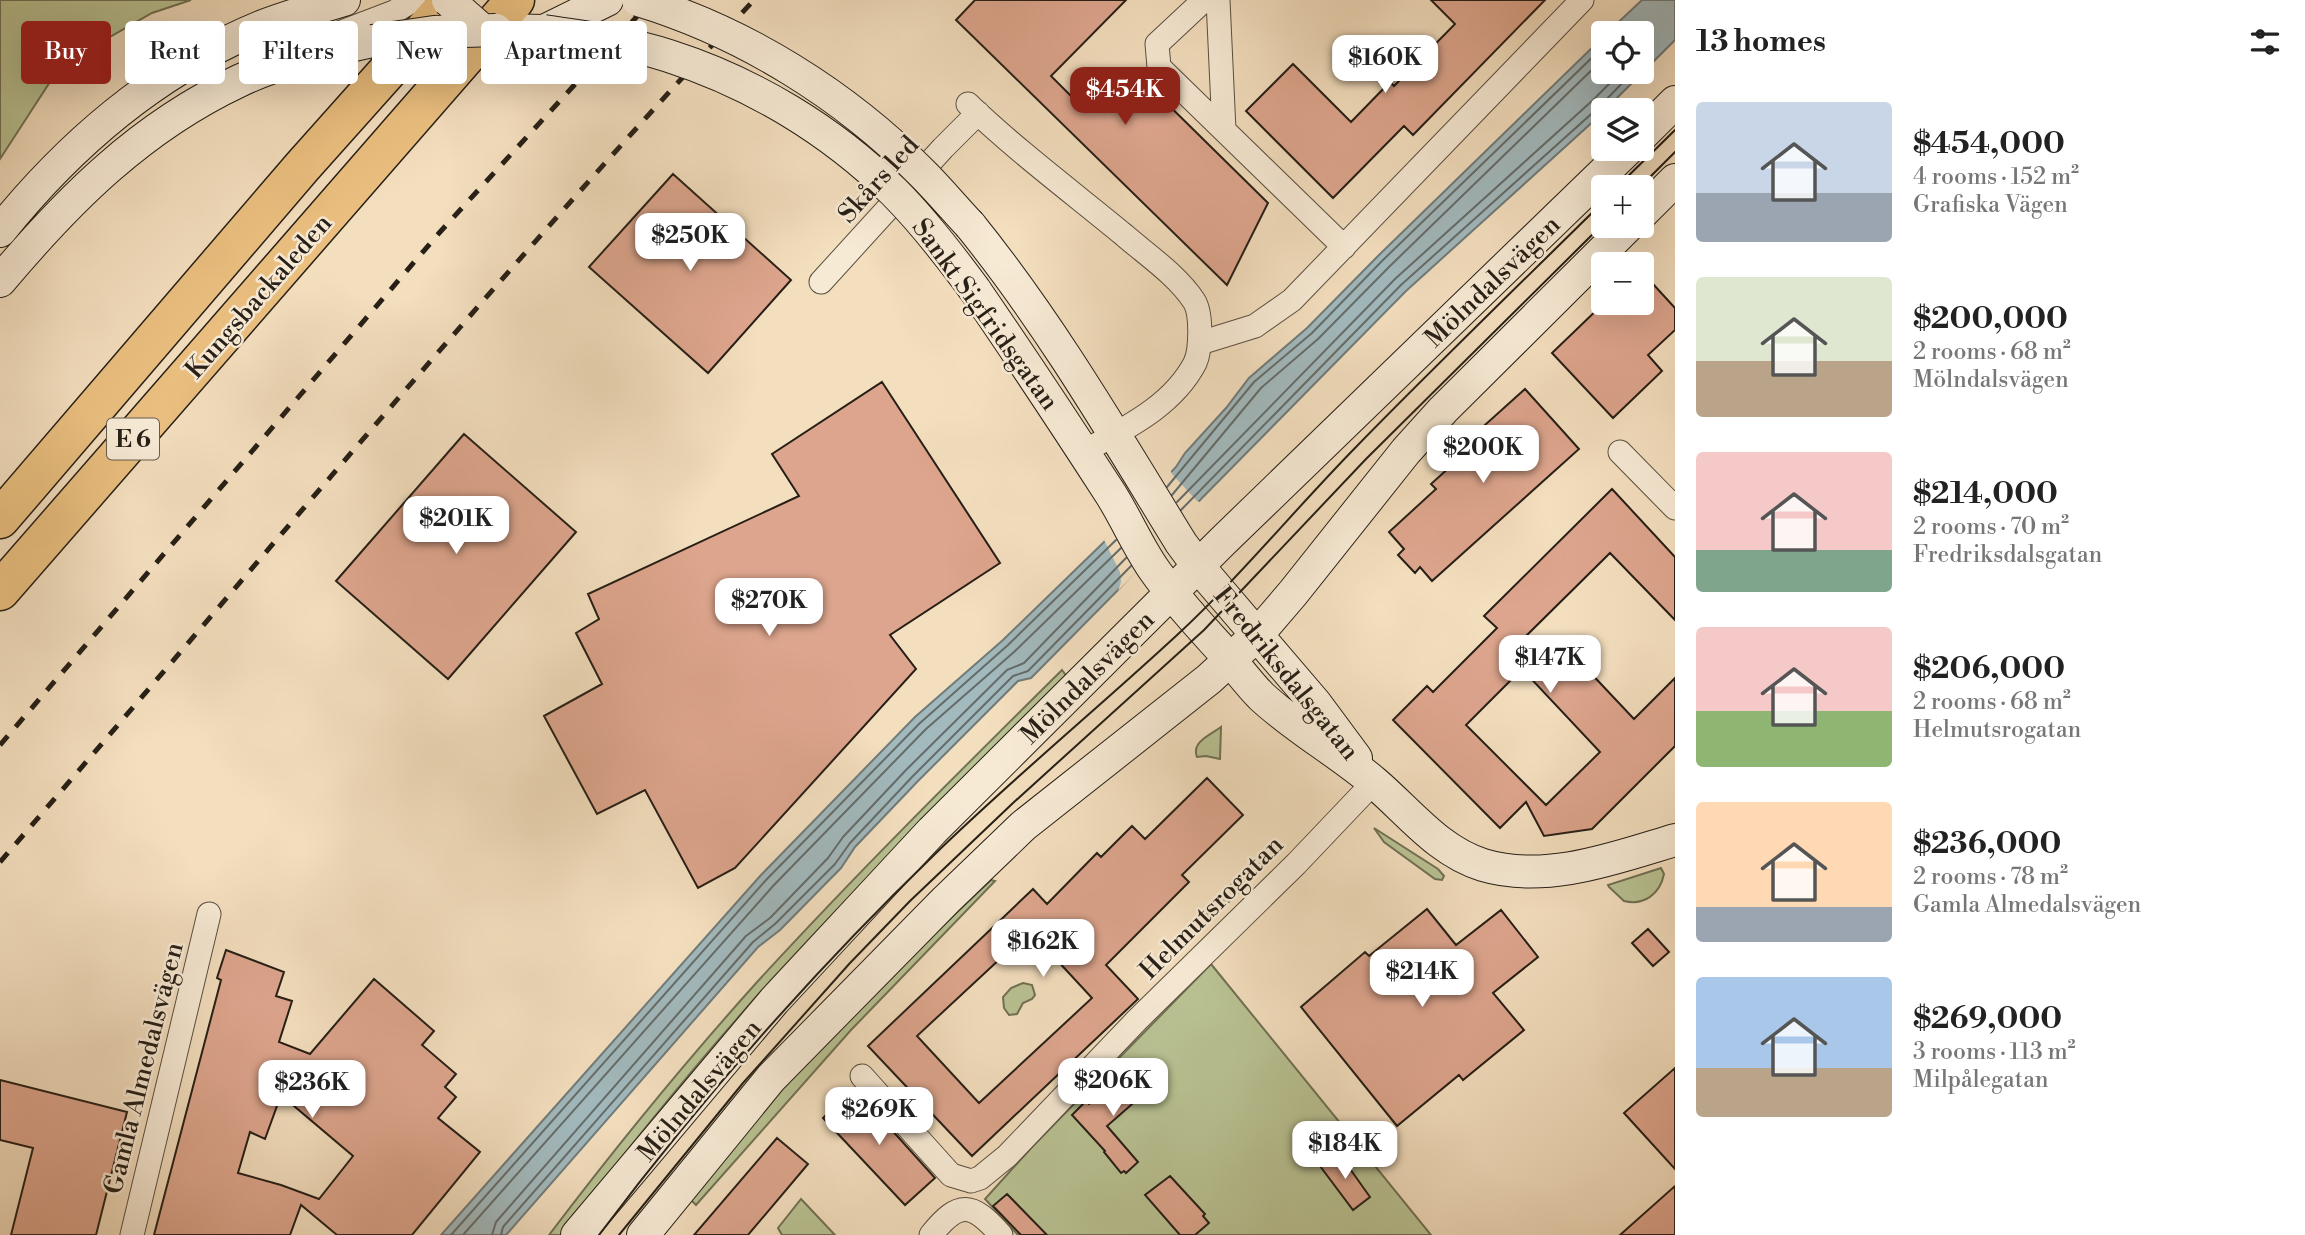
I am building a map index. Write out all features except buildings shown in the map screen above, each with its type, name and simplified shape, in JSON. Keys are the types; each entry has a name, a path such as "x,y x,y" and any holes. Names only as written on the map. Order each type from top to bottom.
{"highway":[{"name":"Kungsbackaleden","path":"0,519 302,167 450,0"},
{"name":"Kungsbackaleden","path":"0,591 515,0"}],"main road":[{"path":"0,231 47,178 101,126 137,97 209,52 263,26 344,0"},
{"path":"450,0 481,29"},
{"name":"Sankt Sigfridsgatan","path":"564,21 607,0"},
{"name":"Sankt Sigfridsgatan","path":"638,0 690,11 814,85 863,120 922,173 1006,269 1054,339 1175,534 1198,566"},
{"name":"Sankt Sigfridsgatan","path":"358,44 434,32 481,29"},
{"name":"Sankt Sigfridsgatan","path":"647,51 669,56 734,83 797,114 842,145 895,193 942,245 975,290 1126,518 1149,560 1172,593"},
{"name":"Sankt Sigfridsgatan","path":"0,281 41,232 125,152 178,116 239,81"},
{"path":"1654,123 1675,102"},
{"name":"Mölndalsvägen","path":"577,1235 774,1001 932,831 1198,566 1616,161"},
{"path":"1654,201 1675,180"},
{"name":"Mölndalsvägen","path":"643,1235 771,1078 946,900 1023,826 1203,684 1257,635 1406,451 1443,410 1617,238"},
{"name":"Fredriksdalsgatan","path":"1198,566 1316,704 1374,782"},
{"name":"Fredriksdalsgatan","path":"1172,593 1259,694 1286,718 1374,782 1425,831 1482,864 1507,870 1542,871 1578,867 1675,840"}],"street":[{"path":"358,26 394,12 414,0"},
{"path":"1204,0 1157,44 1159,67 1344,247"},
{"path":"1218,0 1224,130"},
{"path":"1083,452 1147,415 1181,384 1196,362 1200,343 1255,326 1292,300 1582,0"},
{"name":"Skårs led","path":"821,282 925,167 973,109 1168,272 1196,303 1200,343"},
{"path":"1620,452 1675,508"},
{"name":"Helmutsrogatan","path":"862,1076 951,1175 971,1181 980,1178 1007,1156 1137,1020 1296,864 1374,782"},
{"name":"Gamla Almedalsvägen","path":"132,1235 209,914"},
{"path":"930,1235 946,1216 956,1210 967,1210 985,1217 1001,1235"}],"green space":[{"path":"0,0 191,0 152,13 138,21 125,21 125,28 111,36 111,21 21,21 21,84 49,84 0,159"},
{"path":"1062,670 1068,678 810,939 692,1072 562,1235 549,1235 651,1106 758,981 870,862"},
{"path":"1221,727 1220,759 1197,757 1199,743"},
{"path":"1374,828 1438,869 1444,876 1442,880 1435,879 1384,842"},
{"path":"1261,864 1261,869 1215,916 1207,915 1207,909 1249,867"},
{"path":"1661,868 1664,874 1655,893 1638,902 1624,901 1608,885"},
{"path":"991,880 995,881 851,1030 696,1205 687,1196 815,1047"},
{"path":"1211,964 1431,1235 1018,1235 985,1199 1033,1146"},
{"path":"1023,983 1032,985 1035,995 1023,1003 1017,1014 1009,1015 1004,1008 1003,997 1011,988"},
{"path":"801,1199 835,1235 782,1235 778,1228"}],"water":[{"path":"1642,0 1675,0 1675,40 1654,61 1654,21 1620,21"},
{"path":"1591,49 1591,84 1631,84 1617,98 1591,98 1591,123 1406,291 1202,498 1118,590 1031,678 1018,681 918,781 855,847 841,868 780,930 758,947 506,1235 441,1235 761,875 915,717 1003,640 1103,543 1176,467 1249,378 1307,328"}],"pier":[{"path":"1170,469 1197,501 1202,503 1118,591 1120,572 1104,540"}],"tram line":[{"path":"1629,175 1675,130"},
{"path":"1652,175 1675,152"},
{"path":"599,1235 717,1087 801,991 889,899 964,827 1200,613 1356,447 1591,214"},
{"path":"619,1235 743,1083 850,963 910,901 1013,803 1204,630 1366,459 1591,236"}],"railway":[{"path":"0,745 440,232 652,0"},
{"path":"0,862 467,319 754,0"}]}
